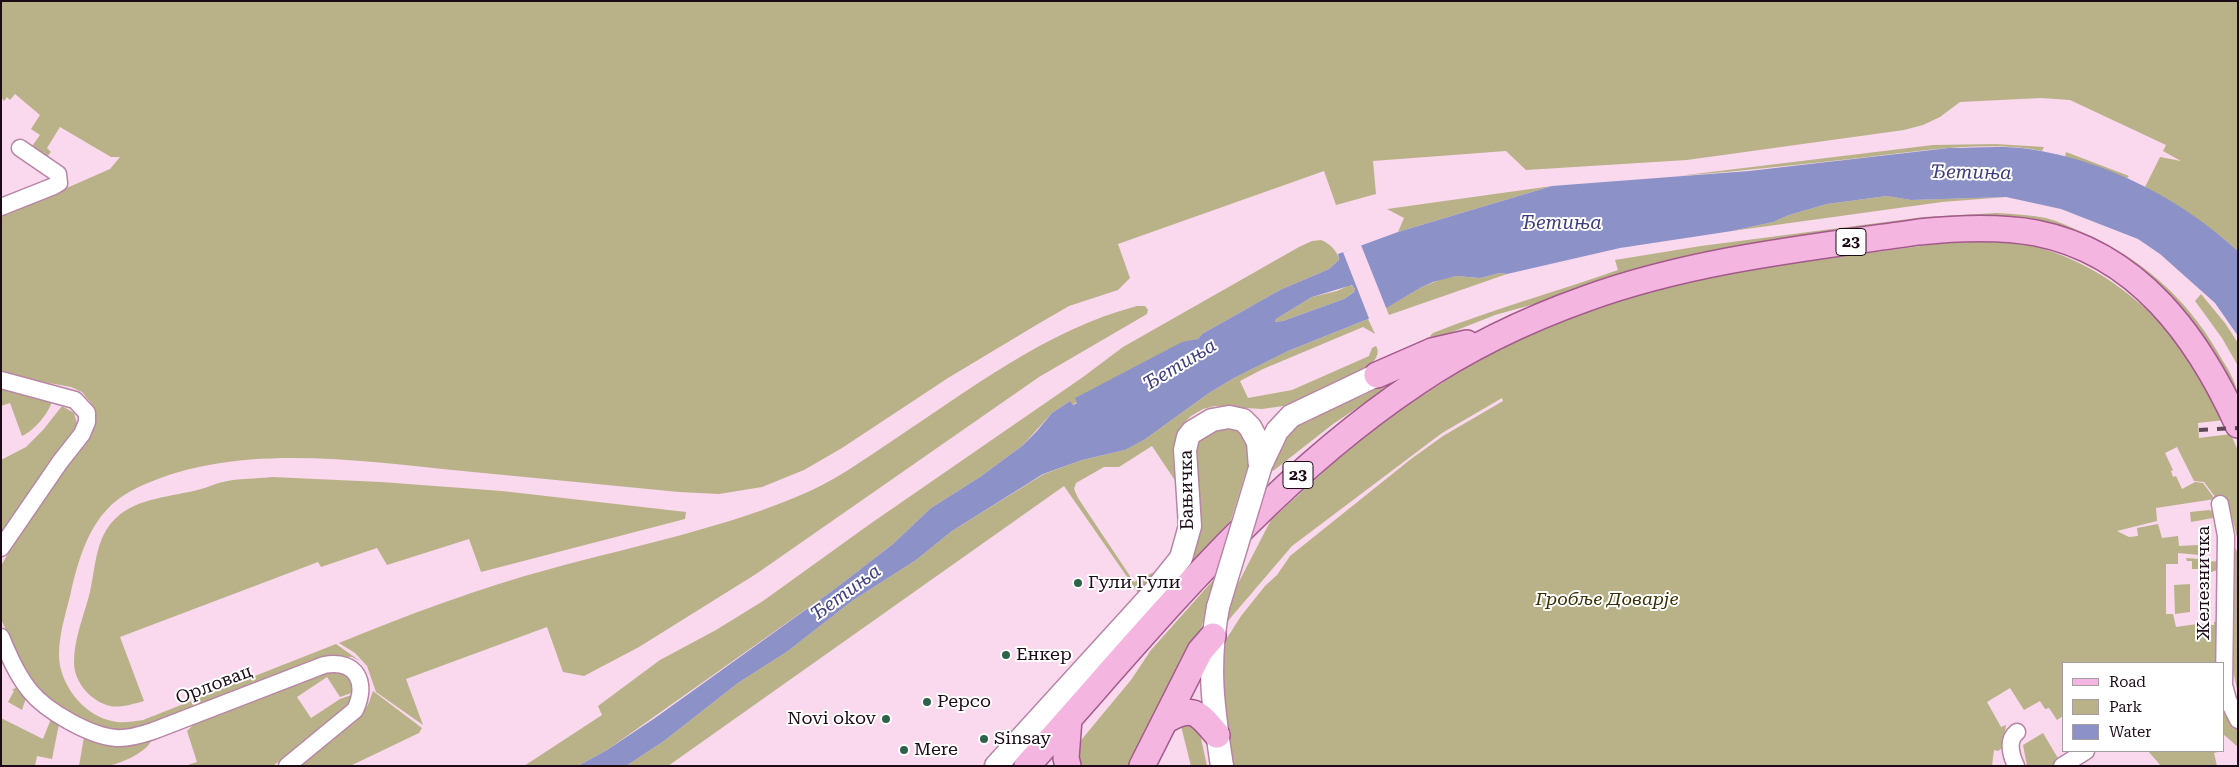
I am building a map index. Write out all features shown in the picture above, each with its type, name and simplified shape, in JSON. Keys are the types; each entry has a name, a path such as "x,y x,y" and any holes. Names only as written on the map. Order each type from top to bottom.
{"main road":[{"name":"23","path":"1028,766 1188,585 1263,508 1293,480 1382,407 1416,383 1498,336 1586,298 1682,270 1919,232 1951,229 2019,231 2039,234 2087,251 2111,264 2148,291 2176,319 2196,345 2213,374 2238,425"},
{"path":"1377,376 1432,351 1498,336"},
{"path":"1142,766 1200,651 1213,636"},
{"path":"1165,721 1179,712 1188,711 1203,718 1217,736"},
{"path":"1068,766 1066,758 1069,719"}],"street":[{"path":"1,207 58,183 58,174 20,148"},
{"path":"1242,420 1291,416 1377,376"},
{"path":"1,380 75,400 82,405 87,413 87,422 82,434 60,462 1,548"},
{"path":"1222,766 1211,692 1213,636 1218,607 1267,449 1277,431 1291,416"},
{"name":"Бањичка","path":"996,766 1149,598 1181,558 1190,526 1185,450 1188,437 1197,428 1212,420 1229,417 1242,420"},
{"path":"1242,420 1250,426 1258,442 1260,468"},
{"name":"Железничка","path":"2220,504 2226,536 2224,685 2228,700 2238,720"},
{"name":"Орловац","path":"1,637 5,658 40,701 83,727 102,736 117,738 139,736 324,665 344,664 352,670 362,688 361,699 356,710 287,766"},
{"path":"2016,766 2011,741 2017,732"},
{"path":"2062,766 2084,752"}],"green space":[{"path":"1,1 2238,1 2238,251 2193,216 2145,187 2160,157 2181,161 2163,151 2166,145 2070,100 2041,98 1960,102 1940,117 1923,125 1904,130 1687,160 1526,170 1506,151 1373,161 1376,194 1336,205 1324,171 1118,244 1130,278 1118,290 1069,306 948,378 842,448 804,470 762,487 719,494 679,492 337,459 294,458 251,460 210,465 169,475 131,491 117,500 106,511 96,523 89,536 78,566 61,633 59,655 63,676 74,695 89,711 117,722 143,720 336,644 360,661 352,657 336,656 137,730 114,732 92,724 54,704 35,686 20,663 1,619 1,566 23,527 56,478 88,440 95,427 96,419 94,407 82,392 71,387 16,377 1,370 1,213 37,201 110,169 120,157 111,157 60,127 47,148 51,152 45,159 30,149 40,135 31,129 40,115 15,94 10,100 7,97 4,101 1,97"},
{"path":"1996,144 2044,147 2042,151 2000,146 1978,146 1678,176 1933,145"},
{"path":"2066,152 2129,176 2127,178 2065,157"},
{"path":"1552,186 1398,232 1404,218 1387,209"},
{"path":"1887,196 1911,200 2006,197 1942,202 1732,231 1773,222 1789,215 1827,204"},
{"path":"1997,213 2034,216 2055,221 2103,242 2141,266 2175,296 2204,331 2236,386 2238,399 2220,362 2199,330 2185,311 2159,286 2037,223 1574,293 1495,315 1432,340 1430,336 1433,333 1478,316 1618,270 1615,260 1701,246 1924,217"},
{"path":"1321,240 1333,248 1339,260 1329,269 1280,290 1202,334 1198,339 1072,405 1070,401 1052,413 1022,446 980,477 931,508 893,544 836,588 607,750 578,766 524,766 602,715 598,706 660,660 716,630 763,601 1123,347 1299,247 1312,241"},
{"name":"Гробље Доварје","path":"1951,242 2018,243 2054,252 2079,263 2103,276 2147,310 2184,351 2200,373 2225,420 2198,423 2199,438 2231,434 2238,451 2238,541 2231,514 2221,496 2216,498 2204,482 2194,481 2177,447 2165,453 2173,470 2171,471 2173,477 2176,476 2182,489 2195,482 2203,483 2215,499 2156,508 2157,521 2117,531 2129,537 2138,536 2137,528 2158,524 2162,538 2178,536 2179,546 2198,545 2199,555 2178,553 2178,564 2166,564 2166,614 2173,614 2176,627 2197,624 2214,625 2214,622 2218,622 2218,662 2062,662 2062,717 2057,720 2049,708 2045,709 2040,701 2024,710 2010,688 1987,702 2001,727 2006,725 2002,748 1998,751 1994,750 1992,766 1230,766 1225,731 1222,646 1241,616 1265,586 1277,575 1290,556 1411,459 1443,436 1503,401 1502,398 1442,433 1292,546 1227,622 1229,601 1271,520 1331,465 1393,414 1480,359 1542,329 1628,298 1713,276"},
{"path":"1500,273 1507,274 1389,315 1386,308 1420,288 1444,278 1456,276 1480,278"},
{"path":"1350,285 1354,287 1355,291 1344,299 1283,321 1275,322 1276,319 1312,297 1337,291"},
{"path":"2201,294 2225,323 2238,343 2238,366 2222,338 2195,301"},
{"path":"1137,306 1145,306 1148,310 1147,314 1039,377 756,574 639,647 584,676 563,672 547,627 406,679 423,725 376,692 367,666 355,653 339,643 470,593 550,569 714,526 779,504 810,491 852,468 1009,363 1071,330"},
{"path":"1368,319 1375,334 1363,327 1263,369 1240,381 1248,398 1292,390 1369,356 1372,348 1376,346 1377,355 1369,367 1297,404 1262,409 1215,406 1203,409 1191,416 1182,425 1178,435 1176,482 1152,446 1119,467 1104,467 1076,483 1074,489 1078,498 1134,582 1154,572 1139,594 1064,486 668,766 626,766 664,741 738,683 788,651 852,601 916,560 952,531 1044,474 1082,460 1125,450 1144,440 1209,393 1234,378 1288,351"},
{"path":"1425,363 1333,424 1273,471 1270,470 1276,451 1291,429 1308,418 1364,395"},
{"path":"1,386 52,401 48,411 27,434 22,436 10,403 1,406"},
{"path":"62,406 74,413 78,427 35,483 1,537 1,460 26,447 43,430"},
{"path":"1236,427 1247,438 1249,462 1231,520 1014,766 1007,766 1188,566 1197,445 1204,433"},
{"path":"272,477 381,482 502,491 686,512 685,519 481,572 469,539 387,565 377,548 321,567 318,562 120,637 144,701 110,706 96,700 80,684 75,670 74,653 90,592 97,553 109,526 125,511 145,502 201,489 218,483"},
{"path":"2209,510 2217,513 2218,517 2191,522 2190,512"},
{"path":"2232,540 2238,554 2238,694 2230,657 2230,640 2233,624"},
{"path":"2186,558 2200,559 2201,562 2221,561 2218,570 2211,572 2211,569 2192,569 2192,561 2187,561"},
{"path":"1215,578 1201,629 1186,663 1132,766 1077,766 1079,746 1082,739 1131,680 1151,650"},
{"path":"2190,584 2190,612 2175,614 2174,585"},
{"path":"337,669 349,677 354,692 340,697 327,677 297,697 311,718 340,699 354,694 352,704 273,766 185,766 197,762 187,731 194,724"},
{"path":"17,687 26,698 22,710 8,702 14,691 12,690"},
{"path":"373,691 422,728 419,733 350,766 294,766 361,713 368,705"},
{"path":"2224,704 2238,729 2238,747 2224,735"},
{"path":"1,718 43,739 51,719 59,724 52,759 37,756 35,766 1,766"},
{"path":"1197,720 1207,766 1191,766 1180,722"},
{"path":"2043,733 2059,760 2052,766 2027,766 2023,745"},
{"path":"84,737 118,746 134,745 152,739 139,753 119,763 104,766 79,766"},
{"path":"2149,752 2218,752 2214,753 2217,766 2161,766"}],"water":[{"name":"Ђетиња","path":"1999,147 2029,149 2058,154 2086,162 2114,172 2167,199 2216,232 2238,251 2238,336 2215,303 2160,254 2138,239 2061,209 2006,197 1911,200 1887,196 1827,204 1789,215 1773,222 1732,231 1620,248 1507,274 1500,273 1480,278 1456,276 1433,282 1368,319 1288,351 1234,378 1209,393 1144,440 1125,450 1082,460 1043,474 952,531 916,560 852,601 788,651 738,683 664,741 626,766 578,766 607,750 655,718 836,588 893,544 931,508 980,477 1022,446 1052,413 1070,401 1073,405 1077,403 1075,398 1182,342 1198,339 1202,334 1280,290 1329,269 1339,260 1338,254 1398,232 1552,186 1749,171 1949,148","holes":["1352,285 1355,289 1354,292 1344,299 1283,321 1275,322 1276,319 1312,297"]}],"pier":[{"path":"1361,245 1387,310 1370,321 1343,252"}],"railway":[{"path":"2199,430 2238,428"}],"place":[{"name":"Гули Гули","path":"1078,583"},
{"name":"Енкер","path":"1006,655"},
{"name":"Pepco","path":"927,702"},
{"name":"Novi okov","path":"886,719"},
{"name":"Sinsay","path":"984,739"},
{"name":"Mere","path":"904,750"}]}
